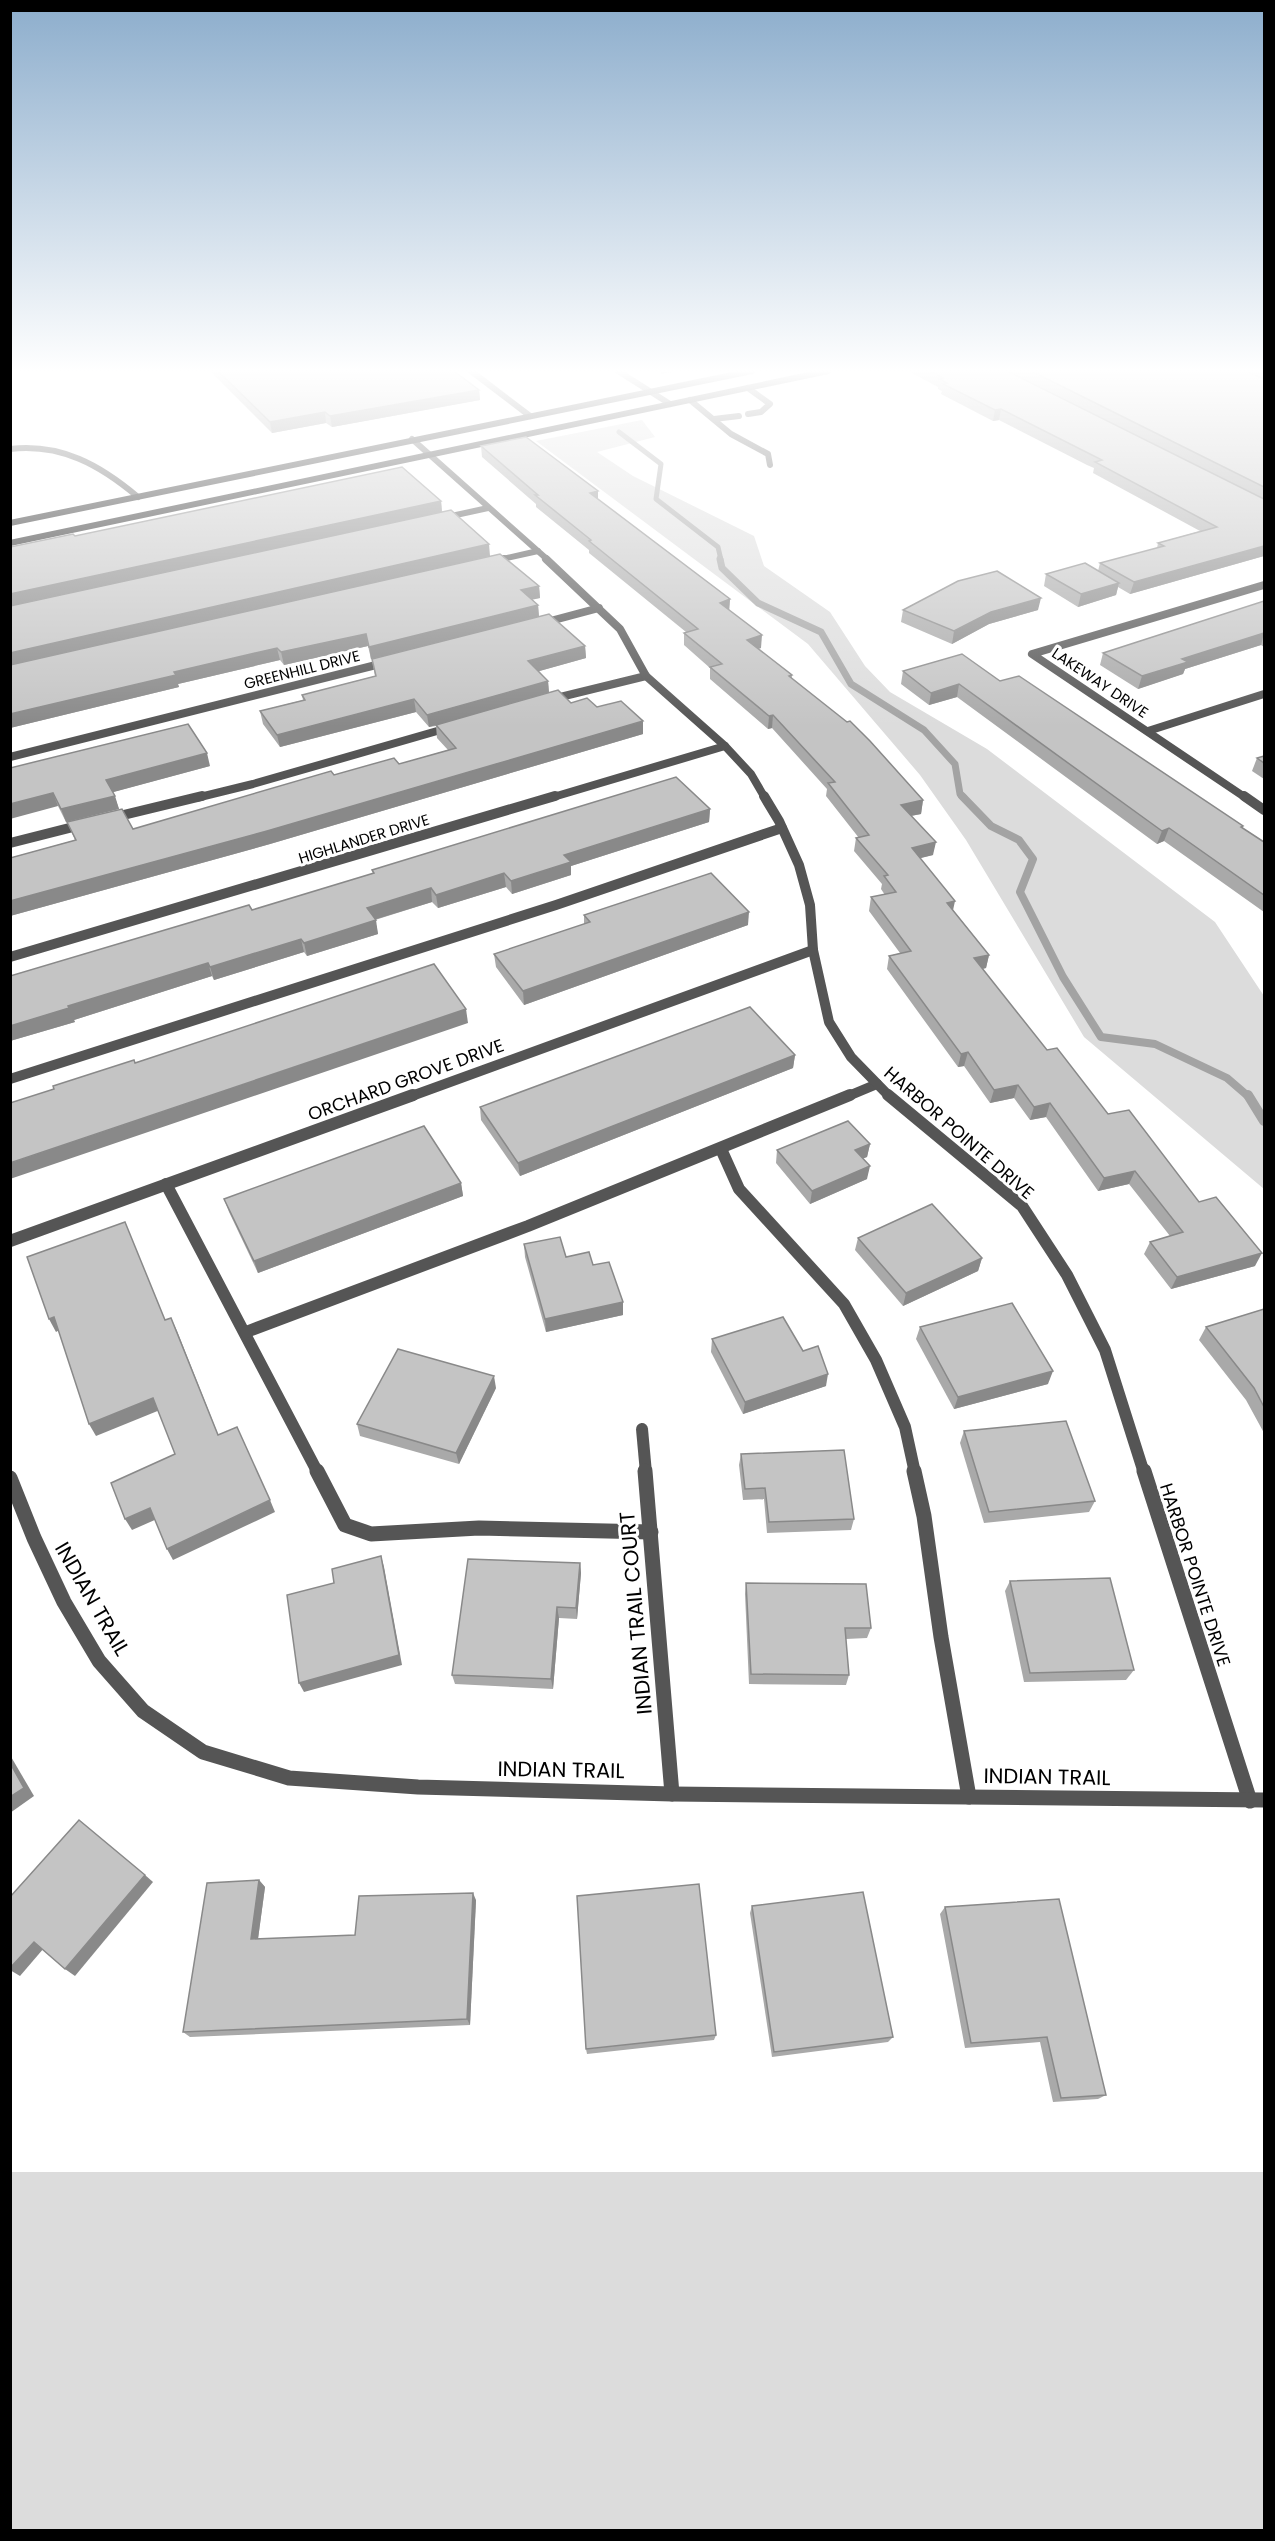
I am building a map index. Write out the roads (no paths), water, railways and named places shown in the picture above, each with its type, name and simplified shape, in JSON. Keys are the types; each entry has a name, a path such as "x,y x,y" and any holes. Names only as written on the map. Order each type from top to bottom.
{"main road":[{"path":"10,523 174,490"},
{"path":"10,543 265,490"}],"street":[{"path":"128,490 138,497"},
{"name":"HARBOR POINTE DRIVE","path":"468,490 538,551 620,629 646,676 725,746 751,774 782,828 799,865 810,905 813,950 829,1022 851,1057 898,1105 956,1149 1022,1206 1077,1294 1106,1350 1257,1801"},
{"path":"430,520 488,508"},
{"path":"481,564 538,551"},
{"name":"LAKEWAY DRIVE","path":"1264,585 1032,654 1264,810"},
{"path":"530,626 599,608"},
{"name":"GREENHILL DRIVE","path":"10,757 391,661"},
{"path":"540,702 596,686 646,676"},
{"path":"1148,731 1264,694"},
{"path":"104,820 253,784 463,724"},
{"name":"HIGHLANDER DRIVE","path":"10,957 725,746"},
{"path":"10,843 93,822"},
{"path":"10,1079 544,909 782,828"},
{"name":"ORCHARD GROVE DRIVE","path":"10,1241 813,950"},
{"path":"246,1332 528,1226 878,1084"},
{"path":"721,1149 739,1189 844,1304 876,1359 905,1426 924,1516 941,1637 969,1797"},
{"path":"166,1184 246,1332 345,1525 371,1534 479,1528 651,1532"},
{"name":"INDIAN TRAIL COURT","path":"642,1429 672,1794"},
{"name":"INDIAN TRAIL","path":"10,1478 34,1538 64,1602 99,1661 143,1711 203,1752 289,1778 418,1787 672,1794 1257,1801"}],"waterway":[{"path":"657,490 656,499 718,547 721,560"},
{"path":"720,559 722,568 758,603 821,632 851,684 924,730 955,764 962,796"},
{"path":"962,796 991,826 1019,840 1033,859 1020,892 1063,977 1101,1037 1155,1044 1227,1078 1249,1097"},
{"path":"1248,1095 1264,1121"}]}
